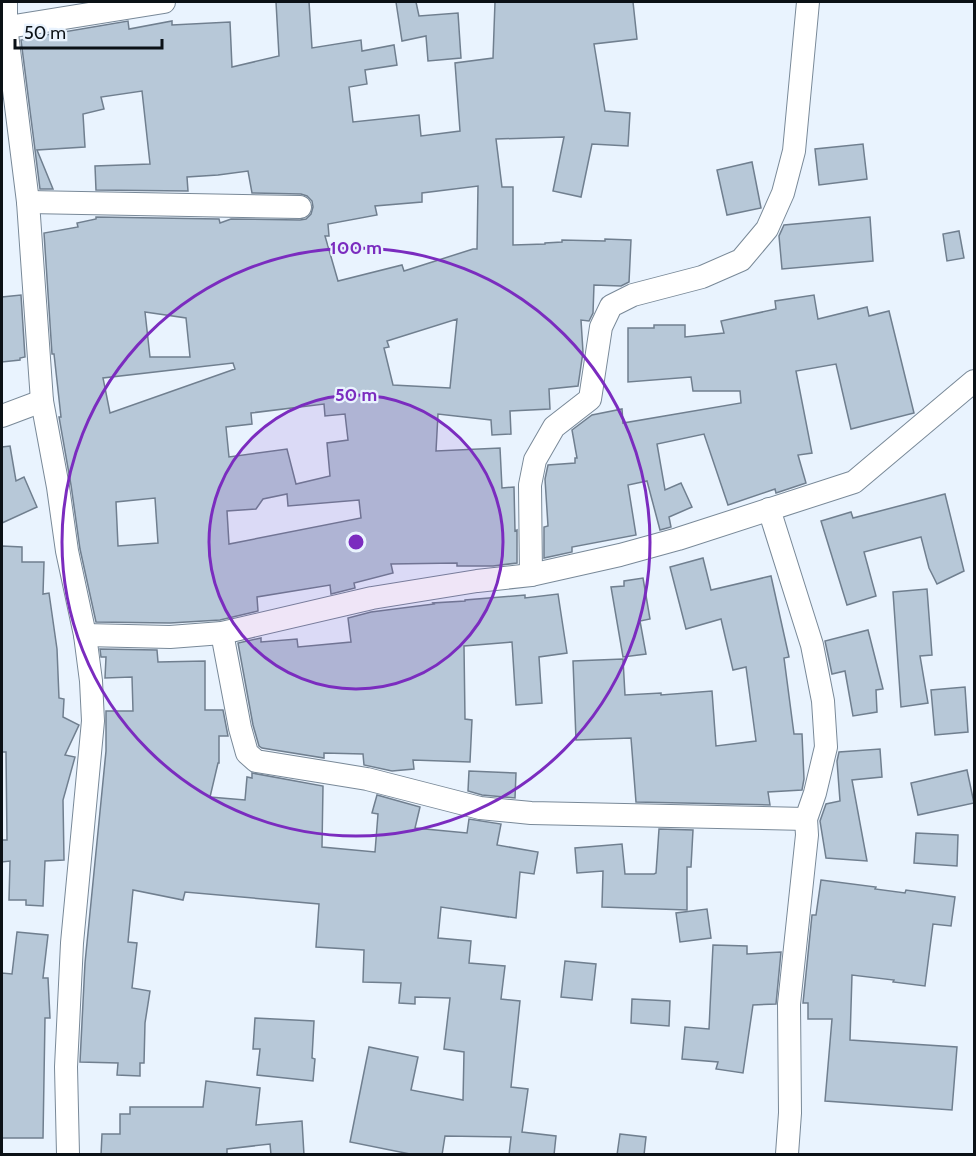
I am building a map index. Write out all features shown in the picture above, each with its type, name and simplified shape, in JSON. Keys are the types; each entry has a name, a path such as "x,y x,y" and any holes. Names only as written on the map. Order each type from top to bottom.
{"street":[{"path":"6,2 4,27 28,202 42,401 67,551 85,635 93,721 72,943 66,1066 68,1155"},
{"path":"4,27 164,2"},
{"path":"531,575 530,485 535,460 554,427 590,399 601,327 611,306 633,295 702,277 741,260 767,229 783,193 794,151 808,2"},
{"path":"28,202 300,207"},
{"path":"85,635 170,637 222,633 372,598 531,575 620,555 854,482 975,381"},
{"path":"2,416 42,401"},
{"path":"769,509 812,645 823,701 826,747 806,819 807,835 789,1004 790,1113 787,1152"},
{"path":"222,633 240,728 247,753 256,761 367,779 480,808 531,813 806,819"}],"building":[{"path":"276,2 309,2 312,48 361,40 362,51 394,45 397,65 365,70 367,84 349,87 353,122 419,115 421,136 460,131 455,63 493,58 495,2 633,2 637,39 594,44 605,111 630,113 628,146 592,144 581,197 553,191 564,137 496,139 502,187 513,187 513,245 545,244 562,242 562,240 631,240 629,282 621,286 594,285 593,313 589,321 581,320 583,352 578,386 549,389 550,409 510,411 511,434 492,435 491,420 438,414 436,451 500,448 502,488 514,487 517,563 493,566 457,566 457,563 391,564 393,573 354,583 355,588 331,594 330,585 257,597 258,611 220,620 170,623 96,622 80,549 59,417 61,417 54,354 52,354 44,233 78,227 77,223 96,219 96,217 219,219 220,223 231,219 300,220 306,219 311,214 313,207 312,201 301,194 252,193 248,171 187,177 188,191 96,190 95,166 150,164 142,91 101,97 104,109 83,114 85,147 37,150 53,189 40,189 21,40 128,21 129,29 172,21 172,25 230,22 232,67 279,56","holes":["478,186 477,249 404,271 402,265 338,281 325,236 329,236 328,224 377,215 375,206 422,202 422,193","145,312 186,318 190,357 150,357","457,319 450,388 393,385 384,348 389,347 387,341","233,363 235,369 110,413 103,378","324,404 325,416 345,414 348,440 327,443 330,476 296,484 287,449 229,457 226,427 252,424 251,413","287,494 288,506 359,500 361,518 229,544 227,511 256,509 263,499","155,498 158,543 118,546 116,502"]},
{"path":"396,2 416,2 419,16 458,13 461,58 428,61 426,36 402,41"},
{"path":"863,144 867,179 819,185 815,149"},
{"path":"752,162 761,208 727,215 717,170"},
{"path":"870,217 873,261 782,269 779,236 784,225"},
{"path":"959,231 964,258 947,261 943,234"},
{"path":"21,295 25,357 20,360 2,362 2,297"},
{"path":"814,295 818,319 867,307 869,316 889,311 914,413 851,429 836,364 796,371 812,453 798,455 806,483 776,493 775,489 728,505 704,434 657,444 665,490 681,483 692,507 669,517 671,527 660,530 647,481 628,485 636,535 572,547 572,552 544,558 544,527 548,526 545,479 548,465 575,463 575,458 577,458 572,430 592,415 622,409 623,423 741,403 740,391 693,391 691,377 628,382 628,328 685,325 685,337 724,333 721,321 776,309 775,301"},
{"path":"10,446 16,481 24,477 37,507 2,523 2,447"},
{"path":"945,494 964,571 937,584 929,568 921,537 864,552 876,596 847,605 821,521 851,512 853,518"},
{"path":"2,546 22,547 22,562 44,562 43,594 49,593 57,649 59,698 64,699 63,717 79,725 65,755 75,757 63,800 64,860 45,861 43,906 26,905 26,900 9,900 10,861 2,862 2,840 7,840 6,752 2,752"},
{"path":"703,558 711,590 771,576 789,657 784,658 794,734 802,734 804,779 802,790 768,792 770,805 636,802 631,738 576,740 573,661 623,659 625,695 712,691 716,746 756,741 746,667 733,670 721,619 686,629 670,567"},
{"path":"643,578 650,619 640,621 646,654 623,657 611,587 624,586 624,581"},
{"path":"927,589 932,655 920,656 928,703 901,707 893,592"},
{"path":"558,594 567,653 539,657 542,703 516,705 512,642 464,646 465,719 472,720 470,762 413,760 414,769 392,771 364,765 363,754 324,753 324,758 259,746 238,643 261,638 261,642 297,639 298,647 351,642 348,618 371,612 433,603"},
{"path":"868,630 883,689 876,690 877,712 853,716 845,671 832,674 825,641"},
{"path":"100,649 157,650 158,662 205,661 205,710 223,710 228,736 219,736 219,763 210,797 245,800 247,777 252,778 252,773 323,786 322,847 375,852 378,814 372,813 377,795 420,807 415,828 467,833 469,819 501,824 497,845 538,852 534,874 520,872 516,918 441,907 438,938 471,941 469,963 505,966 501,999 520,1001 511,1087 528,1089 522,1132 556,1136 554,1155 509,1155 511,1137 445,1136 442,1155 415,1155 350,1142 369,1047 418,1057 411,1090 463,1100 464,1052 444,1049 450,998 415,997 415,1004 399,1003 401,983 363,982 364,950 316,947 319,904 185,892 183,900 133,890 128,942 137,943 132,988 150,991 145,1023 144,1063 140,1063 140,1076 117,1075 118,1063 80,1062 85,963 106,751 106,711 133,711 132,677 105,678 106,657 101,657"},
{"path":"965,687 968,732 935,735 931,690"},
{"path":"880,749 882,777 852,780 867,861 826,858 820,821 826,804 840,801 837,761 839,752"},
{"path":"967,770 974,803 918,815 911,783"},
{"path":"469,771 516,773 515,798 482,795 468,791"},
{"path":"659,829 693,830 691,867 687,867 687,910 602,907 603,871 577,873 575,848 622,844 625,874 654,874 656,873"},
{"path":"916,833 958,835 957,866 914,863"},
{"path":"821,880 905,893 906,890 955,897 951,926 933,924 925,986 852,975 850,1040 957,1047 952,1110 825,1101 832,1019 808,1019 808,1003 803,1003 812,915 816,915"},
{"path":"707,909 711,938 680,942 676,913"},
{"path":"17,932 48,935 43,978 48,978 50,1018 45,1018 43,1138 2,1138 2,973 12,974"},
{"path":"713,945 747,946 747,954 781,952 776,1004 753,1005 743,1073 716,1069 718,1062 682,1059 685,1027 709,1029"},
{"path":"565,961 596,964 592,1000 561,997"},
{"path":"632,999 670,1001 669,1026 631,1023"},
{"path":"255,1018 314,1021 313,1081 257,1075 260,1049 253,1049"},
{"path":"206,1081 260,1088 256,1125 302,1121 304,1155 271,1155 270,1144 227,1149 227,1155 101,1155 102,1134 120,1134 120,1114 130,1114 130,1107 203,1107"},
{"path":"620,1134 646,1137 644,1155 617,1155"}]}
